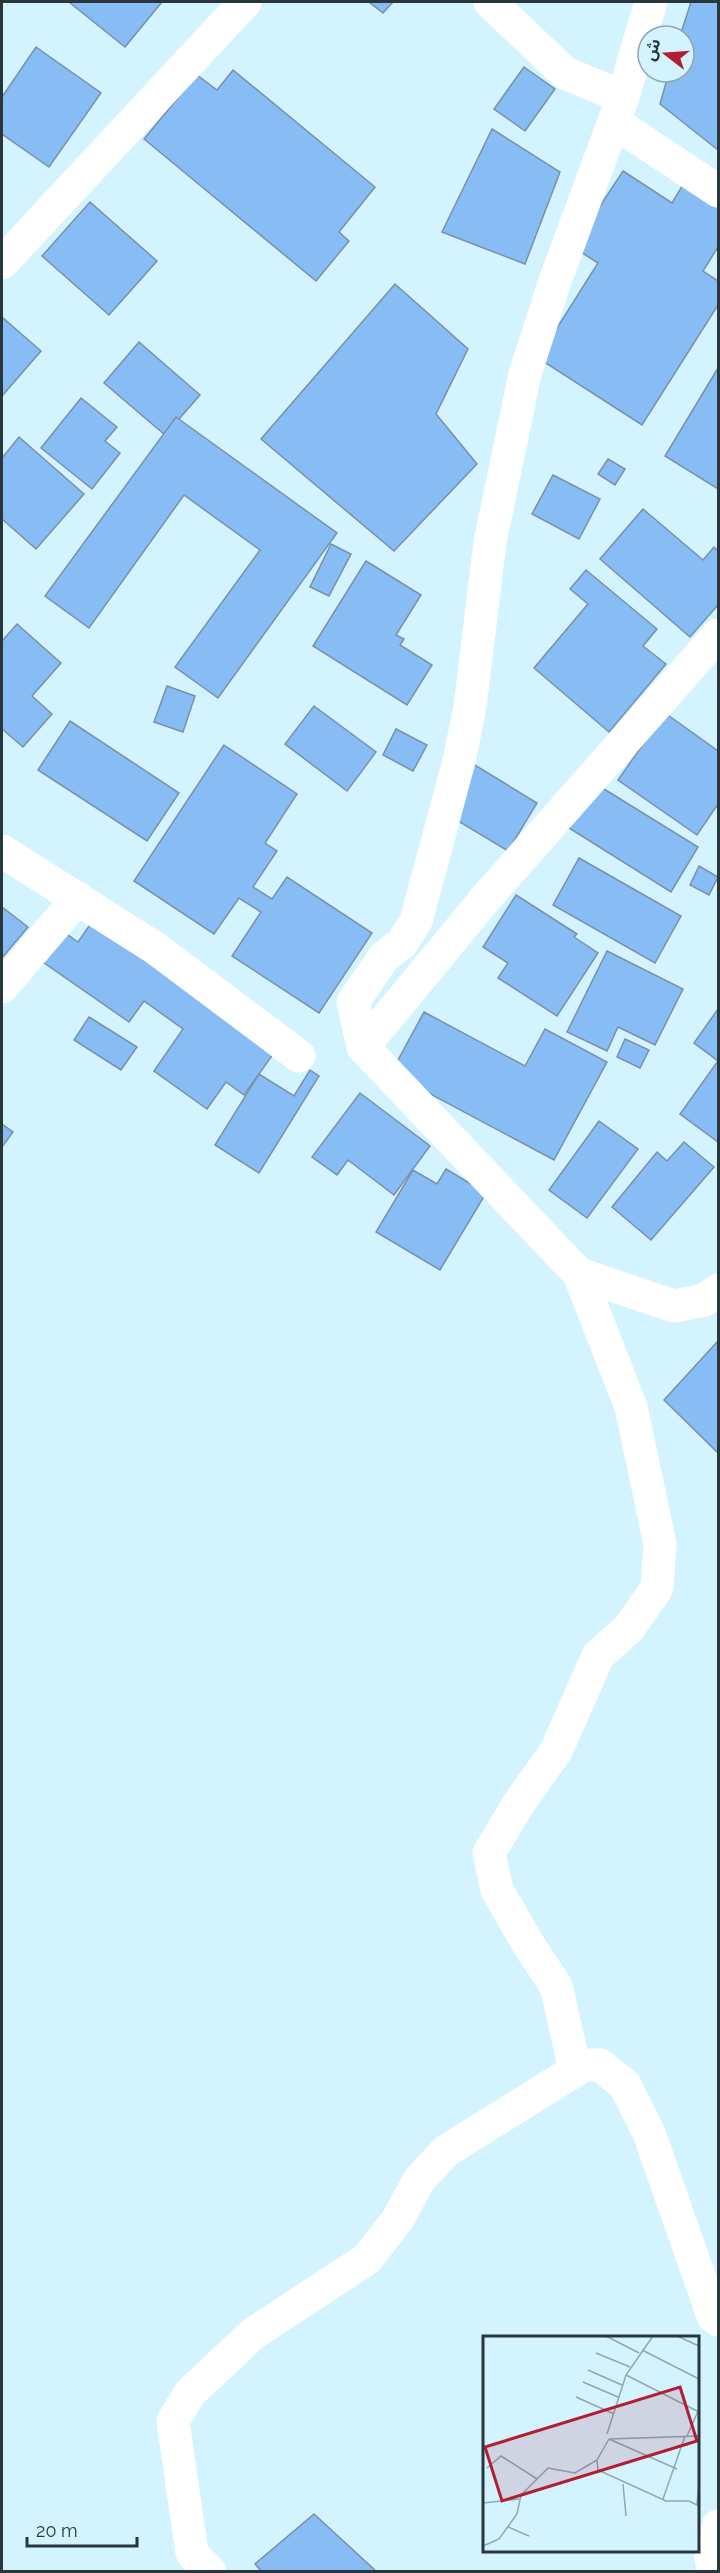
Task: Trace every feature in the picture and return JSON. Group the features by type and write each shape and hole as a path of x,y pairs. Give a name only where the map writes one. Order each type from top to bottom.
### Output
{"street":[{"path":"2,263 246,2"},
{"path":"490,2 565,73 619,109 718,191"},
{"path":"651,2 619,109 551,291 525,374 490,542 470,707 459,761 416,921 402,943 384,957 353,1002 363,1047 579,1274 631,1407 660,1544 657,1588 628,1628 598,1656 556,1751 519,1803 489,1853 497,1890 556,1986 574,2065 600,2066 625,2085 649,2133 713,2316 718,2320"},
{"path":"363,1047 486,898 718,635"},
{"path":"2,851 155,948 299,1056"},
{"path":"2,987 78,898"},
{"path":"579,1274 674,1306 705,1300 718,1290"},
{"path":"210,2571 192,2553 173,2421 190,2393 254,2332 367,2259 398,2219 418,2180 446,2151 584,2065"},
{"path":"713,2571 711,2558 718,2526"}],"building":[{"path":"69,2 162,2 125,47"},
{"path":"369,2 393,2 383,13"},
{"path":"691,2 718,2 718,150 660,104 666,84 696,84 696,24 684,24"},
{"path":"36,47 101,93 49,167 2,134 2,97"},
{"path":"524,67 555,89 525,131 494,109"},
{"path":"233,70 375,187 339,232 349,241 316,281 144,139 197,75 217,90"},
{"path":"492,129 560,172 525,264 442,232"},
{"path":"623,171 672,203 684,183 718,205 718,247 703,271 718,281 718,305 642,425 538,358 598,263 573,247"},
{"path":"90,202 157,261 109,315 42,256"},
{"path":"395,284 468,349 436,414 477,464 394,551 261,439"},
{"path":"2,317 41,351 2,396"},
{"path":"139,342 200,395 165,435 104,383"},
{"path":"718,368 718,489 665,456"},
{"path":"81,398 117,427 105,441 120,453 92,489 41,448"},
{"path":"176,417 337,533 218,698 175,667 260,550 184,495 89,628 45,596"},
{"path":"19,437 84,494 36,549 2,519 2,458"},
{"path":"608,459 625,469 615,485 598,474"},
{"path":"553,475 600,499 579,539 532,514"},
{"path":"643,509 703,560 714,547 718,551 718,605 690,637 600,559"},
{"path":"331,544 351,554 329,596 310,587"},
{"path":"366,561 421,595 396,635 404,639 400,645 432,665 407,705 313,646"},
{"path":"586,570 657,629 643,646 666,664 609,732 534,668 588,604 570,589"},
{"path":"17,624 61,663 32,696 52,714 23,747 2,729 2,641"},
{"path":"167,686 195,696 183,732 154,722"},
{"path":"314,706 376,752 347,791 285,744"},
{"path":"665,713 718,751 718,804 697,835 618,780"},
{"path":"70,721 179,793 147,841 38,770"},
{"path":"396,729 427,745 413,771 383,755"},
{"path":"224,745 297,794 265,843 277,851 253,887 272,899 287,877 372,933 319,1013 232,956 261,912 239,898 214,934 134,881"},
{"path":"465,759 537,803 508,851 453,818"},
{"path":"596,784 698,847 671,892 569,828"},
{"path":"579,858 681,916 655,963 553,905"},
{"path":"699,866 718,877 709,895 690,885"},
{"path":"516,895 577,934 574,937 598,953 557,1016 498,978 508,963 483,947"},
{"path":"2,907 28,927 2,958"},
{"path":"98,913 281,1043 244,1095 226,1082 207,1109 154,1071 183,1029 144,1001 129,1022 40,960 61,930 78,942"},
{"path":"607,951 683,989 655,1045 618,1027 607,1051 567,1032"},
{"path":"718,1009 718,1061 694,1043"},
{"path":"424,1012 525,1066 545,1029 607,1062 554,1160 391,1073"},
{"path":"89,1017 137,1047 121,1070 74,1040"},
{"path":"625,1039 649,1050 640,1068 617,1057"},
{"path":"718,1061 718,1142 680,1114"},
{"path":"310,1070 319,1076 259,1173 215,1145 259,1074 294,1096"},
{"path":"360,1093 430,1146 394,1195 348,1160 337,1175 312,1157"},
{"path":"599,1121 638,1149 587,1218 549,1190"},
{"path":"2,1124 13,1132 2,1147"},
{"path":"684,1142 714,1167 651,1240 612,1207 657,1152 667,1161"},
{"path":"446,1169 486,1193 440,1270 376,1232 413,1170 437,1184"},
{"path":"718,1341 718,1453 664,1400"},
{"path":"314,2514 377,2572 262,2572 255,2564"}]}
